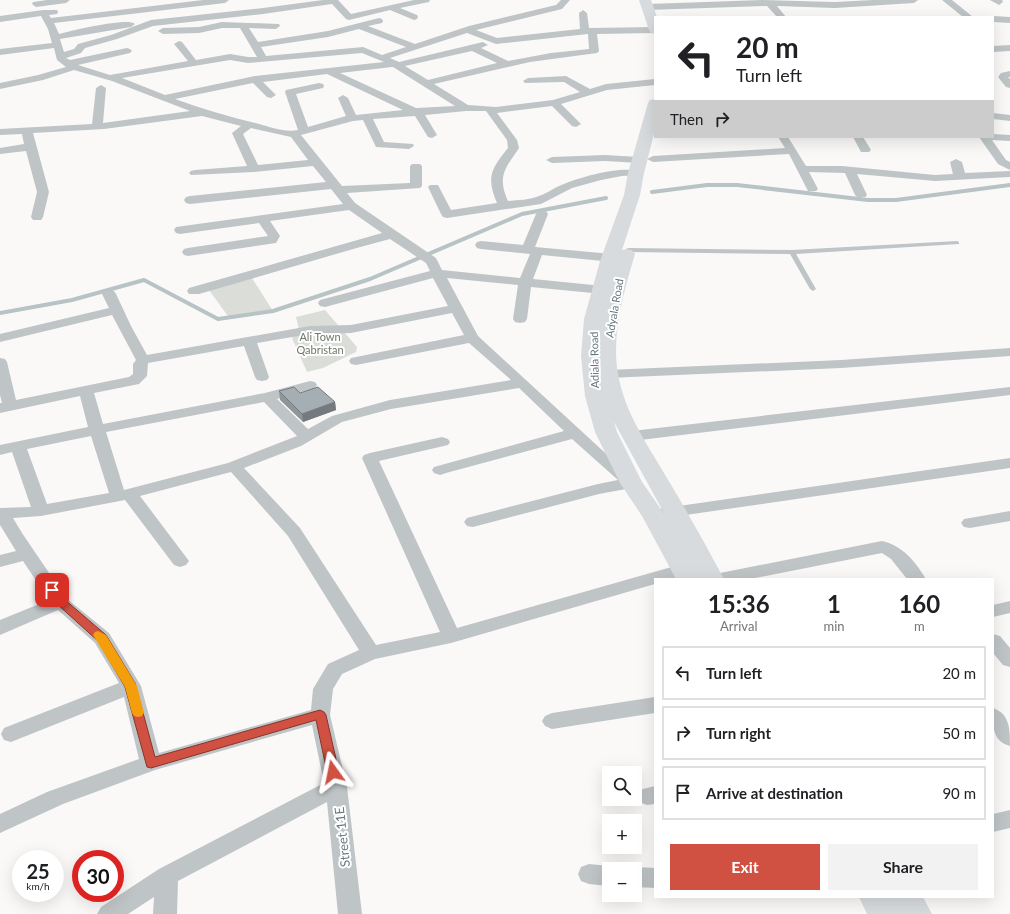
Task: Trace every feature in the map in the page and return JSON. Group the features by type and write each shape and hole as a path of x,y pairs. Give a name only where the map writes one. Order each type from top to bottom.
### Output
{"main road":[{"path":"643,164 654,108"},
{"name":"Adyala Road","path":"657,138 643,164 621,256 609,291 608,374 619,414 711,578"},
{"name":"Adiala Road","path":"609,291 593,318 592,356 595,396 606,432 631,483 653,515 685,574"},
{"path":"876,898 884,914"},
{"path":"907,898 916,914"}],"street":[{"path":"29,4 66,0"},
{"path":"0,19 46,17 225,0"},
{"path":"0,52 57,41 113,26 144,24 334,0 346,18 426,0"},
{"path":"381,58 468,30 559,7 566,0"},
{"path":"655,6 767,1 884,3 914,0"},
{"path":"946,0 968,16"},
{"path":"767,1 781,16"},
{"path":"392,8 414,17"},
{"path":"46,17 64,10"},
{"path":"426,83 506,64 578,52 594,52 583,13"},
{"path":"46,17 68,62 203,113 275,131 299,132 352,118 366,116 466,108 496,110 554,103 606,87 654,82"},
{"path":"994,19 1010,20"},
{"path":"255,45 328,34 379,21"},
{"path":"0,86 40,78 68,62 81,46 132,31 144,24"},
{"path":"132,31 199,30 222,25 276,26"},
{"path":"243,25 263,59"},
{"path":"359,26 415,47"},
{"path":"468,30 496,41"},
{"path":"164,98 255,79 395,64 473,48 496,41 588,31 654,30"},
{"path":"179,44 194,63"},
{"path":"187,54 236,47"},
{"path":"473,48 506,64"},
{"path":"994,48 1010,48"},
{"path":"111,77 230,57 248,60 363,50 395,64 466,108"},
{"path":"68,62 127,51"},
{"path":"327,71 416,111 432,135"},
{"path":"1010,74 1004,75 1003,77 1010,85"},
{"path":"206,78 214,87"},
{"path":"255,79 271,95"},
{"path":"528,81 566,79 588,92"},
{"path":"994,82 1010,85"},
{"path":"319,86 290,92 299,132 317,162 351,206 431,261 472,338 631,483"},
{"path":"97,126 101,88"},
{"path":"343,98 352,118"},
{"path":"554,103 576,124"},
{"path":"489,109 512,140 514,148 503,161 496,186 504,205"},
{"path":"0,132 97,126 203,113"},
{"path":"366,116 380,145 409,146"},
{"path":"994,116 1010,118"},
{"path":"249,125 237,133 254,169"},
{"path":"27,130 30,147 43,192 37,217"},
{"path":"994,137 1010,138"},
{"path":"784,138 812,189"},
{"path":"858,138 864,150"},
{"path":"985,138 1002,162 1010,167"},
{"path":"0,151 30,147"},
{"path":"552,160 605,158 643,164 792,151"},
{"path":"195,173 254,169 317,162"},
{"path":"956,162 960,177"},
{"path":"434,187 447,214 545,199 568,186 600,177 622,173 643,164"},
{"path":"190,200 337,187 416,186 416,166"},
{"path":"802,169 823,168 935,178 1010,174"},
{"path":"849,170 861,195"},
{"path":"180,230 351,206"},
{"path":"520,319 525,282 542,214"},
{"path":"188,252 272,240 274,236 262,218"},
{"path":"194,291 263,272 301,259 393,234"},
{"path":"481,245 621,256"},
{"path":"325,303 437,273 609,291"},
{"path":"109,294 143,360"},
{"path":"0,362 5,407 134,381 139,378 141,374 140,364 143,360 310,330 351,329 456,308"},
{"path":"0,338 117,310"},
{"path":"356,361 472,338"},
{"path":"249,340 262,377"},
{"path":"608,374 840,364 1010,352"},
{"path":"1,513 41,512 124,495 234,466 295,443 337,419 390,405 522,383"},
{"path":"0,450 267,397 310,385"},
{"path":"86,390 97,430 124,495 180,561"},
{"path":"632,436 1010,391"},
{"path":"267,397 306,436"},
{"path":"440,470 575,433"},
{"path":"442,442 370,458 451,636"},
{"path":"18,446 41,512"},
{"path":"653,515 1010,463"},
{"path":"234,466 294,532 371,653 451,636 654,582"},
{"path":"473,522 598,489 631,483"},
{"path":"1,513 60,602 102,638 131,686 151,763"},
{"path":"970,523 1010,516"},
{"path":"731,578 775,574 882,547 889,547 894,550 916,578"},
{"path":"0,561 28,554"},
{"path":"670,578 685,574"},
{"path":"0,628 60,602"},
{"path":"994,611 1010,607"},
{"path":"994,642 1010,660"},
{"name":"Street 11E","path":"350,914 336,786 320,715 323,689 335,669 371,653"},
{"path":"11,734 131,686"},
{"path":"552,721 654,705"},
{"path":"0,824 55,798 151,763 320,715"},
{"path":"109,914 167,876 336,786"},
{"path":"994,823 1010,819"},
{"path":"165,914 167,876"},
{"path":"642,877 654,878"}],"lane":[{"path":"621,256 792,252 957,243"},
{"path":"792,252 813,289"}],"green space":[{"name":"Ali Town Qabristan","path":"252,278 273,311 230,319 209,290"},
{"name":"Ali Town Qabristan","path":"325,310 357,347 356,352 323,368 307,372 292,338 299,330 296,317"}],"building":[{"path":"294,387 300,393 318,387 335,402 302,414 279,391"}],"waterway":[{"path":"652,192 707,185 737,185 868,200 896,200 1010,185"},
{"path":"0,313 72,300 144,280 218,319 273,311 370,279 522,214 606,198"}],"slow traffic":[{"path":"98,635 102,638 131,686 138,713"}],"route":[{"path":"52,590 60,602 102,638 131,686 151,763 320,715 333,772"}]}
